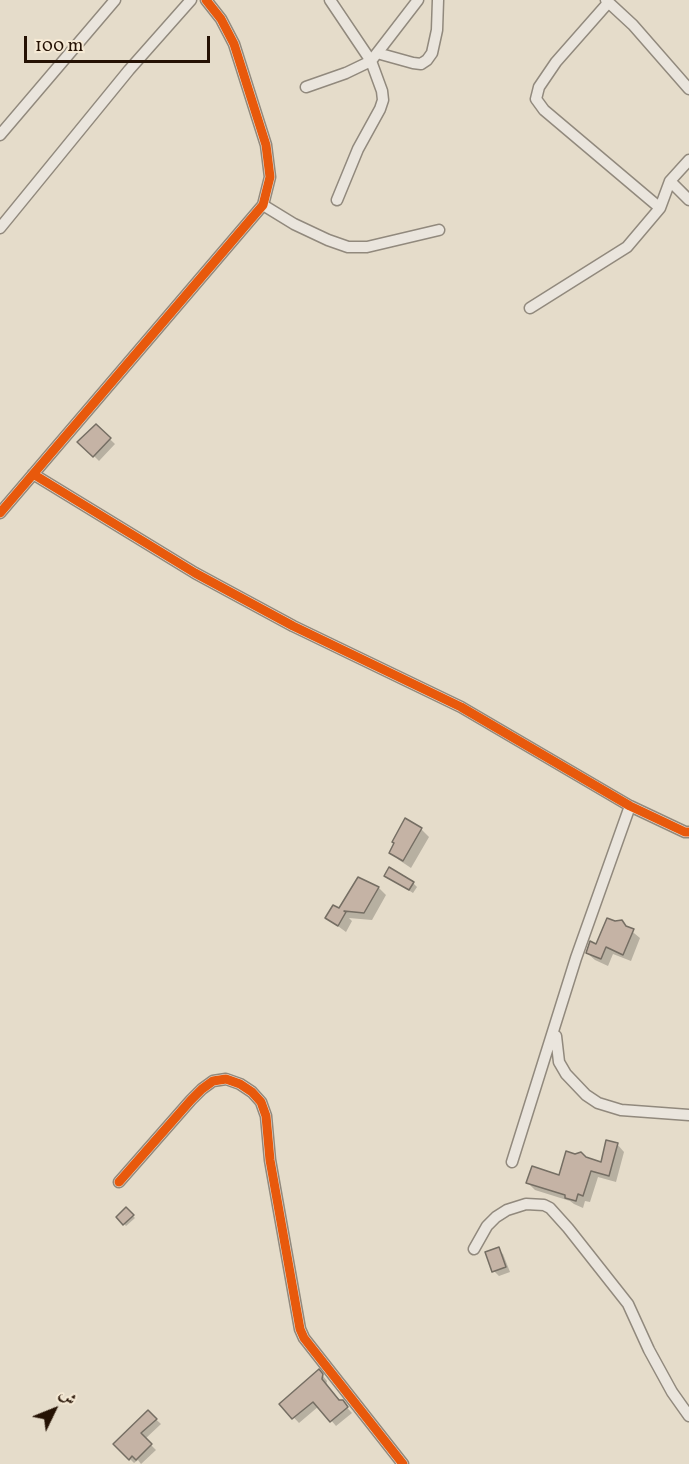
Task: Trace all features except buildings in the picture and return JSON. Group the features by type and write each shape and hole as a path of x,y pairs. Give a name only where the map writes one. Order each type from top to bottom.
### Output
{"street":[{"path":"0,135 115,0"},
{"path":"0,228 129,70 191,0"},
{"path":"0,513 263,205 270,177 266,145 234,44 221,19 206,0"},
{"path":"330,0 374,57 383,100 358,149 337,200"},
{"path":"306,87 346,73 374,57 418,0"},
{"path":"374,57 421,64 427,60 432,53 437,30 438,0"},
{"path":"660,208 544,110 536,99 539,87 556,62 607,1 633,25 689,89"},
{"path":"530,308 627,248 660,208 670,181 689,160"},
{"path":"670,181 689,200"},
{"path":"263,205 294,224 348,247 367,247 439,230"},
{"path":"33,474 195,573 293,626 461,707 630,806 689,832"},
{"path":"512,1162 576,958 630,806"},
{"path":"556,1026 559,1062 575,1086 585,1095 598,1103 621,1110 689,1115"},
{"path":"119,1182 191,1100 213,1081 226,1079 252,1092 261,1102 266,1116 270,1160 300,1329 304,1338 403,1464"},
{"path":"474,1249 487,1226 507,1210 526,1204 538,1204 550,1208 628,1304 649,1350 672,1392 689,1416"}],"cycle path":[{"path":"0,513 263,205 270,177 266,145 234,44 221,19 206,0"},
{"path":"33,474 195,573 293,626 461,707 630,806 689,832"},
{"path":"119,1182 191,1100 213,1081 226,1079 252,1092 261,1102 266,1116 270,1160 300,1329 304,1338 403,1464"}]}
